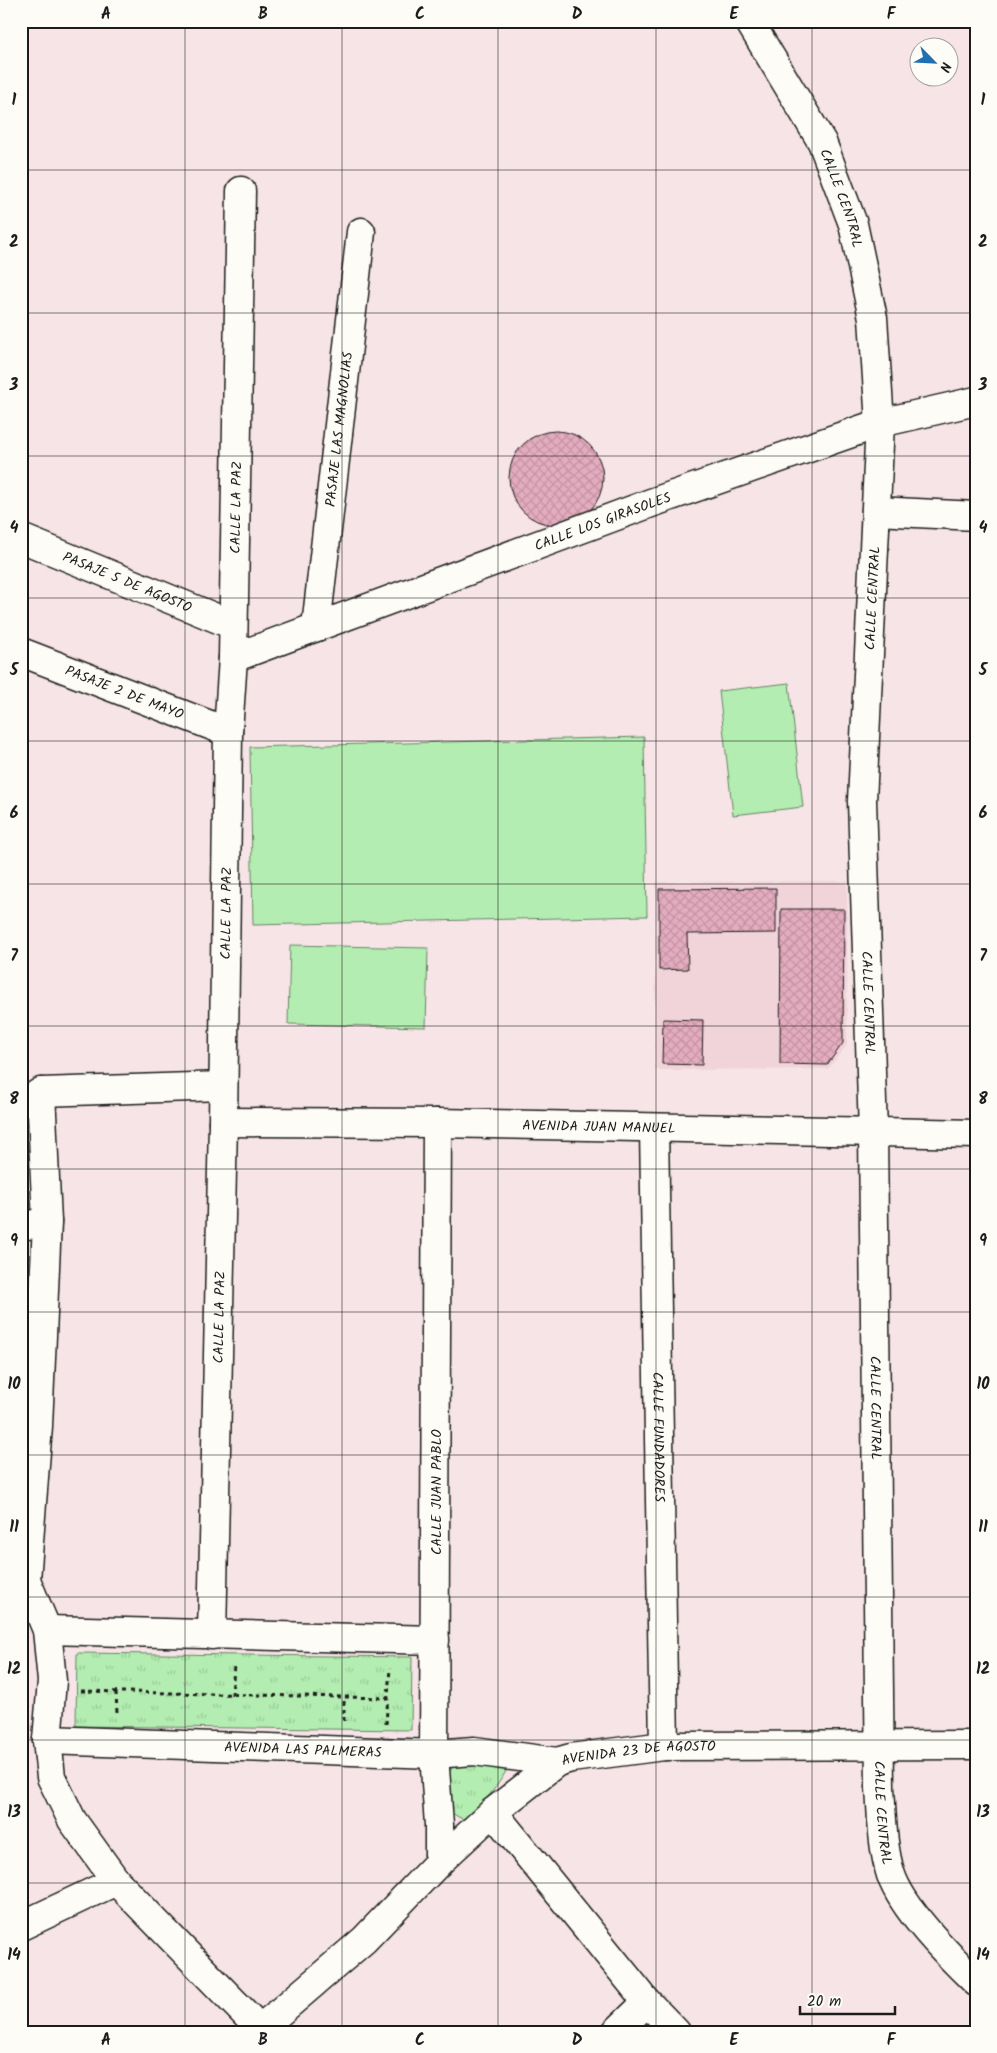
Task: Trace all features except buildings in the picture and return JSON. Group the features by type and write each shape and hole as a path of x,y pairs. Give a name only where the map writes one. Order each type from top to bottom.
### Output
{"street":[{"name":"CALLE CENTRAL","path":"749,21 822,142 853,224 873,318 880,423 862,801 873,1132 879,1745 885,1846 892,1876 907,1903 943,1949 976,1982"},
{"name":"CALLE LA PAZ","path":"212,1635 223,1122 228,732 233,658 241,190"},
{"name":"PASAJE LAS MAGNOLIAS","path":"316,627 362,232"},
{"name":"CALLE LOS GIRASOLES","path":"233,658 642,506 880,423 976,401"},
{"path":"876,511 976,516"},
{"name":"PASAJE 5 DE AGOSTO","path":"21,538 233,624"},
{"name":"PASAJE 2 DE MAYO","path":"21,652 228,732"},
{"path":"223,1086 31,1098 38,1426 24,1579 47,1630 52,1681 47,1740 51,1777 72,1820 116,1881 259,2031"},
{"name":"AVENIDA JUAN MANUEL","path":"223,1122 437,1123 976,1134"},
{"name":"CALLE JUAN PABLO","path":"437,1123 434,1754 439,1824 439,1862"},
{"name":"CALLE FUNDADORES","path":"654,1128 664,1746"},
{"path":"47,1630 435,1640"},
{"name":"AVENIDA LAS PALMERAS","path":"47,1740 434,1754 474,1751 557,1762"},
{"name":"AVENIDA 23 DE AGOSTO","path":"259,2031 364,1940 439,1862 493,1812 557,1762 571,1758 664,1746 976,1745"},
{"path":"493,1812 647,2002 676,2032"},
{"path":"21,1926 116,1881"},
{"path":"616,2032 647,2002"}],"path":[{"path":"232,1694 234,1666"},
{"path":"386,1725 390,1667"},
{"path":"78,1691 388,1698"},
{"path":"116,1692 117,1717"}],"shaded area":[{"path":"847,881 847,1045 828,1069 655,1070 656,882"}],"green space":[{"path":"789,683 803,807 733,815 719,691"},
{"path":"644,737 647,916 253,925 250,747"},
{"path":"290,945 428,948 426,1027 288,1024"},
{"path":"77,1653 412,1657 411,1730 76,1726"},
{"path":"459,1757 510,1764 490,1794 463,1819 454,1814 449,1808 445,1791 450,1773"}]}
